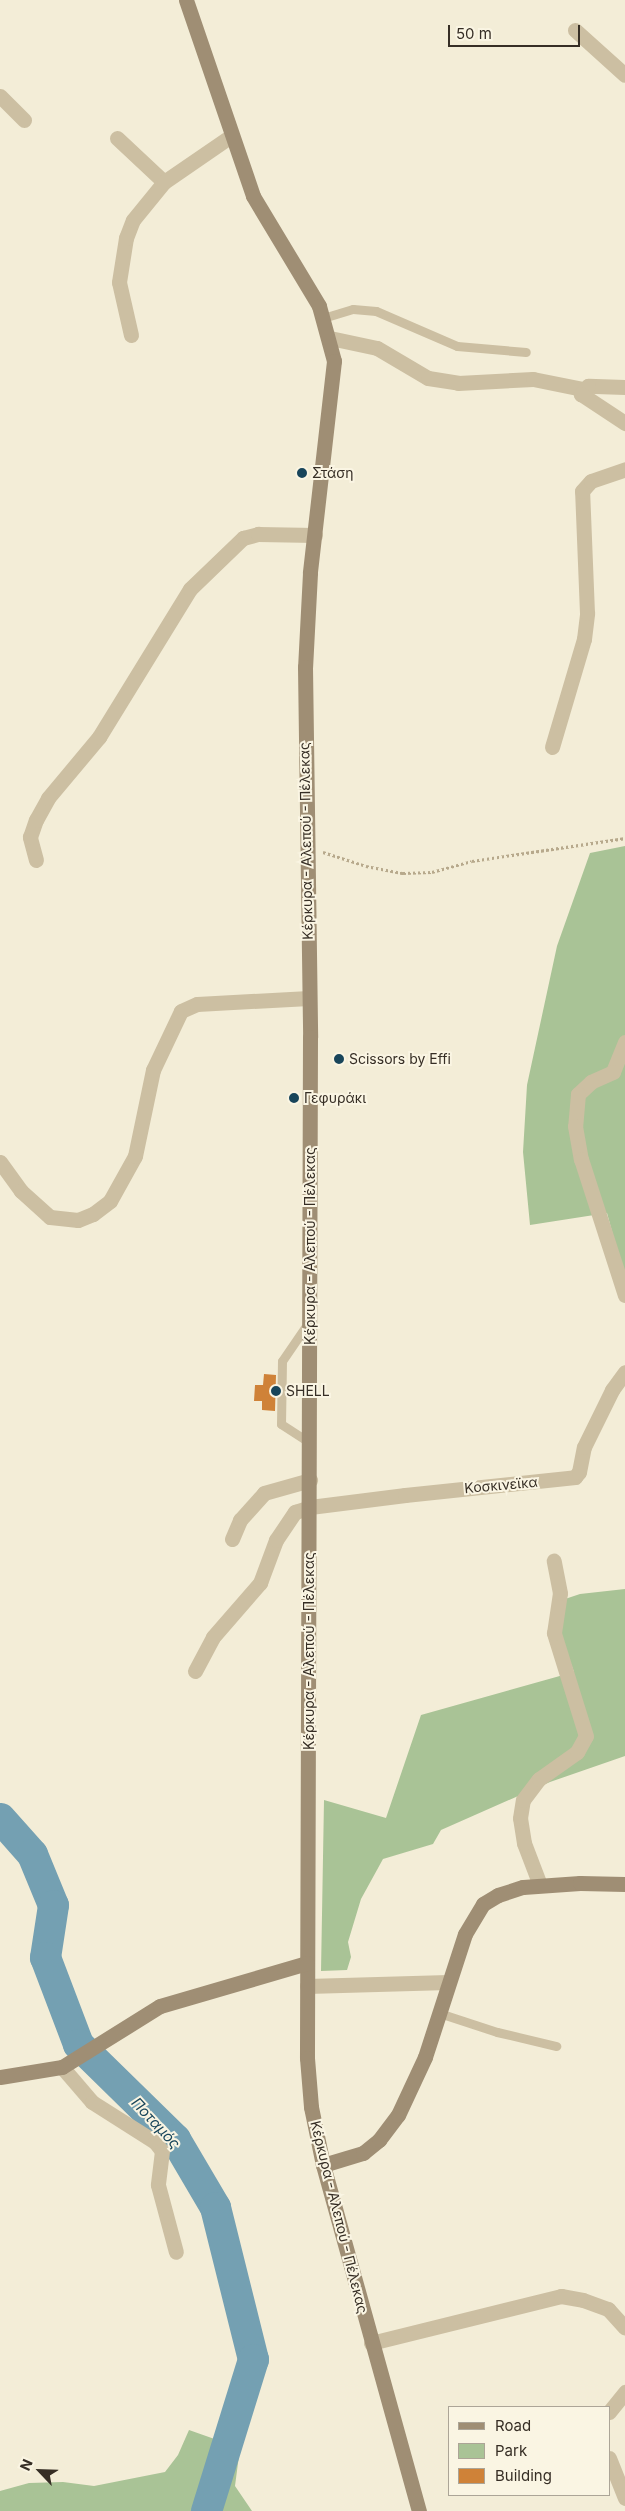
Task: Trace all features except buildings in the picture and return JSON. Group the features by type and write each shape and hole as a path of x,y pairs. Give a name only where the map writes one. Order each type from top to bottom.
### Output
{"main road":[{"name":"Κέρκυρα - Αλεπού - Πέλεκας","path":"186,0 231,136 260,211 308,288 323,318 330,338 333,375 314,535 306,622 310,1321 306,1963 308,2082 323,2165 419,2511"},
{"path":"323,2165 363,2153 390,2126 419,2071 464,1934 483,1904 510,1890 540,1885 625,1884"},
{"path":"0,2077 68,2064 104,2043 152,2010 175,2000 306,1963"}],"street":[{"path":"575,30 625,75"},
{"path":"0,96 5,113 24,120"},
{"path":"131,335 118,282 119,268 133,220 164,182 231,136"},
{"path":"117,138 164,182"},
{"path":"330,338 377,348 428,378 458,383 533,379 582,389 588,386 625,387"},
{"path":"582,389 584,398 625,423"},
{"path":"552,747 575,673 586,622 582,491 591,481 625,469"},
{"path":"36,860 30,837 36,820 48,798 99,737 190,589 243,538 258,534 314,535"},
{"path":"0,1162 22,1191 50,1217 66,1221 93,1214 114,1195 135,1156 153,1070 181,1011 197,1004 309,998"},
{"path":"625,1042 613,1072 591,1082 578,1094 576,1126 581,1159 625,1295"},
{"name":"Κοσκινεϊκα","path":"310,1507 575,1477 591,1431 612,1390 625,1372"},
{"path":"232,1539 240,1520 264,1493 310,1480"},
{"path":"195,1671 213,1637 260,1583 283,1526 295,1512 310,1507"},
{"path":"540,1885 524,1843 520,1818 523,1800 539,1779 577,1752 586,1736 554,1633 560,1593 554,1561"},
{"path":"307,1986 448,1982"},
{"path":"68,2064 92,2102 156,2142 162,2151 158,2185 176,2252"},
{"path":"371,2343 561,2296 583,2300 608,2309 625,2328"},
{"path":"610,2411 625,2392"},
{"path":"610,2460 625,2498"}],"lane":[{"path":"323,318 353,309 376,311 457,346 526,352"},
{"path":"310,1321 282,1361 281,1424 310,1443"},
{"path":"439,2013 497,2032 556,2046"}],"path":[{"path":"306,846 366,866 403,873 432,872 472,861 625,838"}],"green space":[{"path":"625,846 625,1279 607,1213 530,1225 523,1152 527,1085 557,946 590,853"},
{"path":"625,1589 625,1756 550,1782 441,1830 433,1844 383,1859 361,1899 348,1942 351,1957 347,1970 321,1971 324,1800 386,1818 421,1715 574,1672 559,1631 565,1599 580,1594"},
{"path":"189,2430 240,2448 235,2486 252,2511 0,2511 0,2491 29,2483 63,2482 94,2486 165,2472 178,2455"}],"waterway":[{"name":"Ποταμός","path":"0,1818 32,1854 53,1905 45,1957 78,2044 175,2139 215,2207 253,2359 206,2511"}],"place":[{"name":"Στάση","path":"302,473"},
{"name":"Scissors by Effi","path":"339,1059"},
{"name":"Γεφυράκι","path":"294,1098"},
{"name":"SHELL","path":"276,1391"}]}
